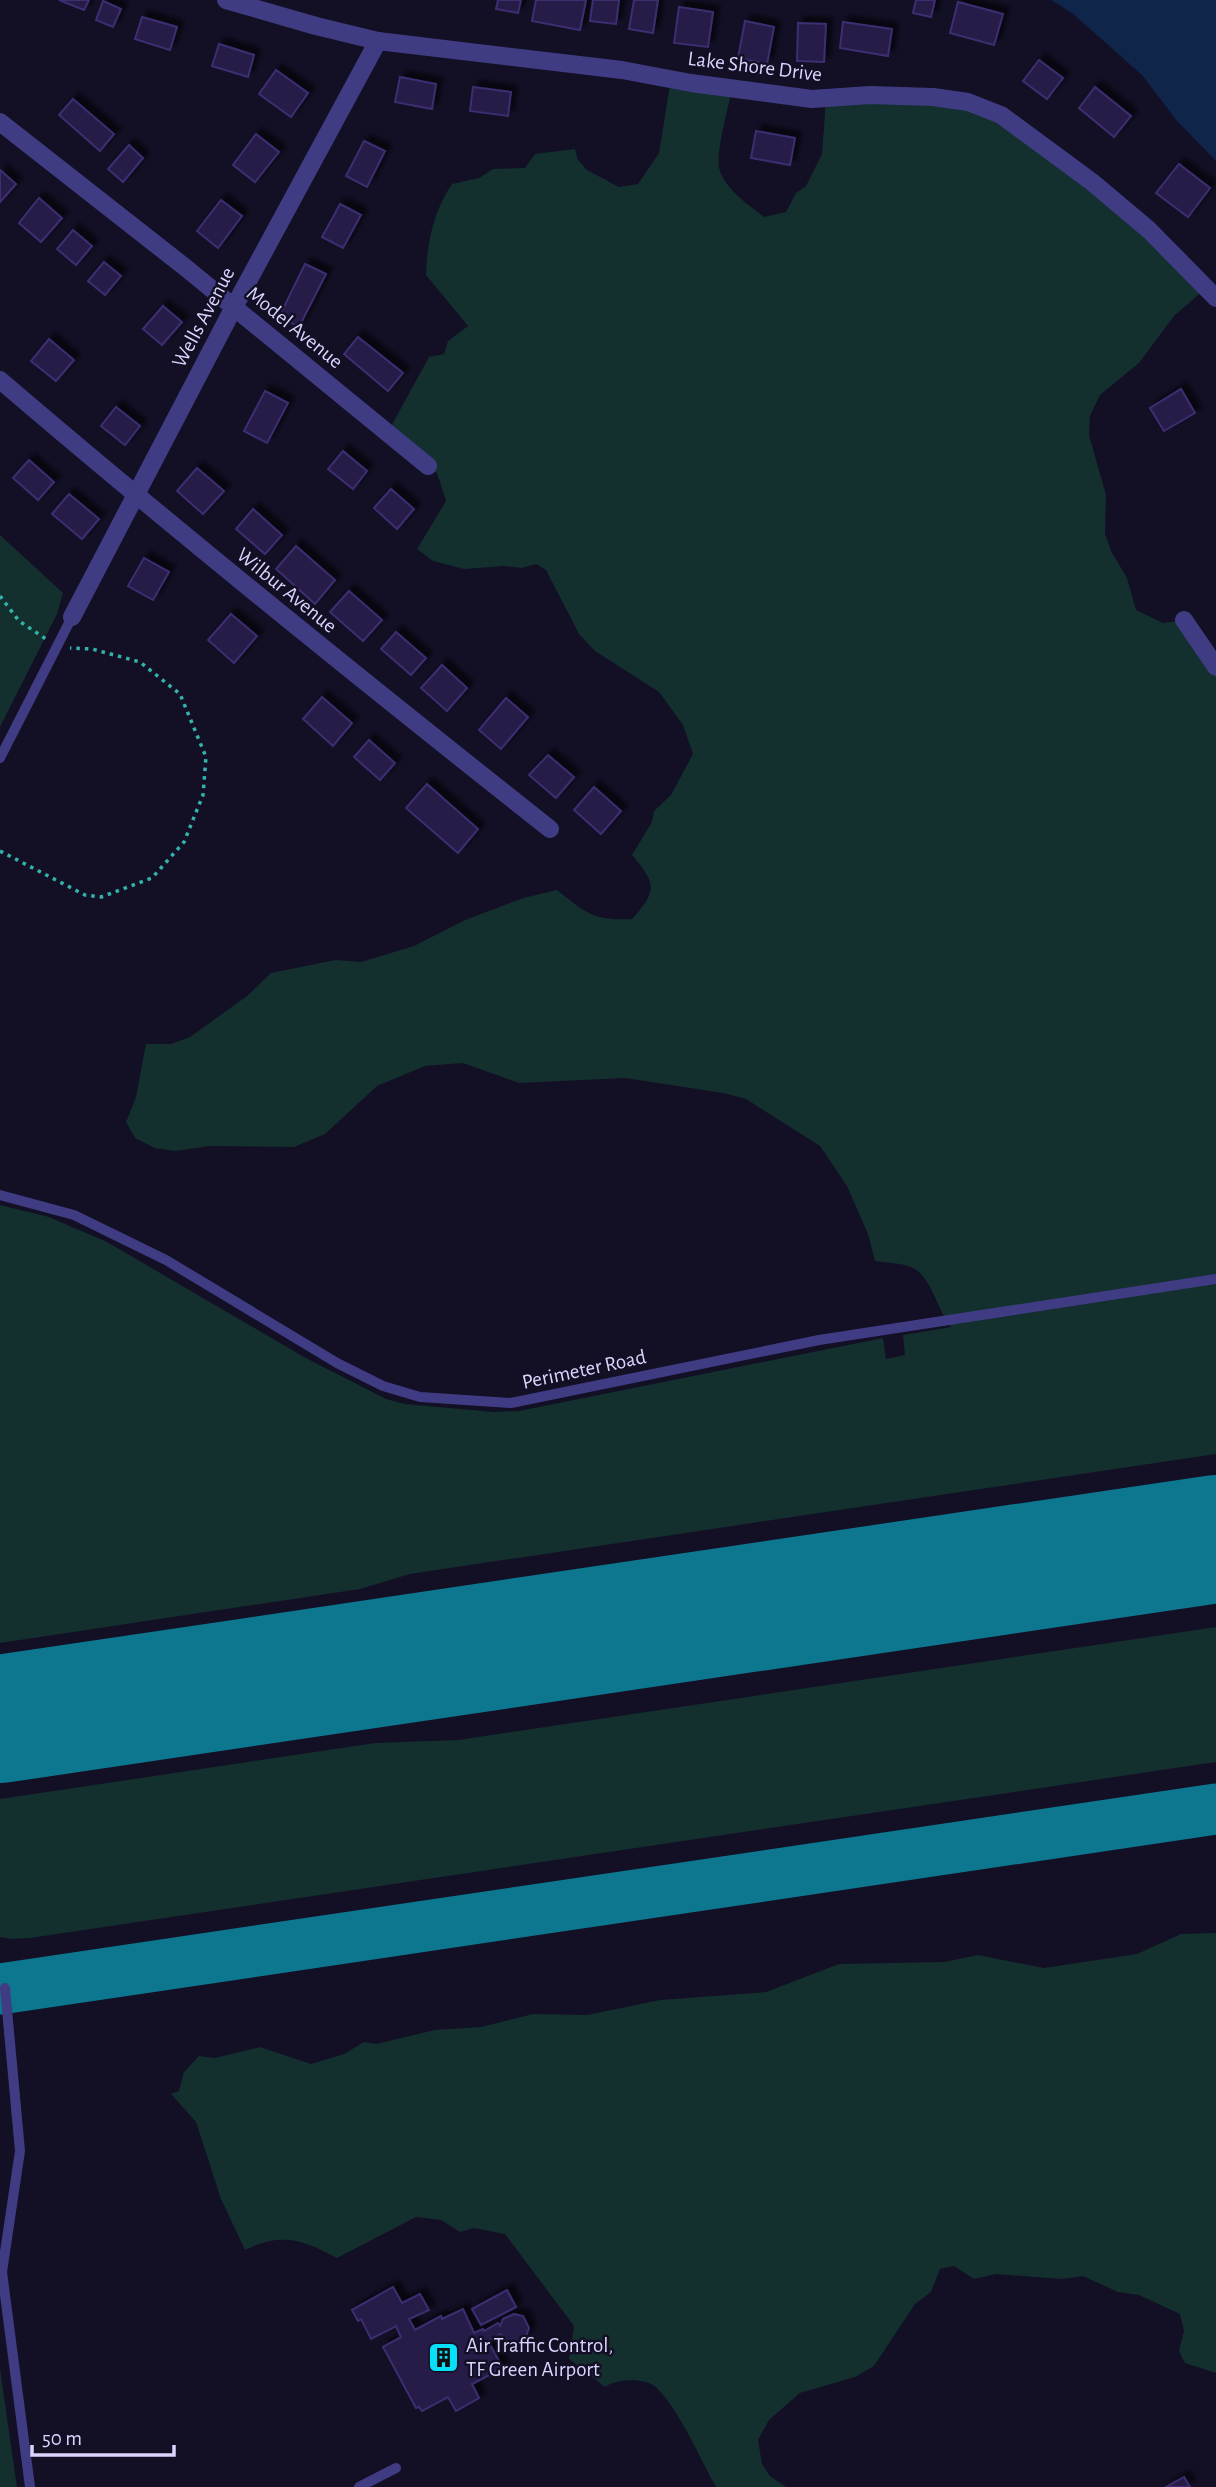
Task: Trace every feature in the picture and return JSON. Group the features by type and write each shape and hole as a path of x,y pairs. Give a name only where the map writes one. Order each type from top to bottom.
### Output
{"street":[{"name":"Lake Shore Drive","path":"226,0 378,41 553,64 622,70 691,83 812,99 883,96 933,97 968,102 1001,115 1091,182 1149,230 1216,298"},
{"name":"Wells Avenue","path":"72,617 234,307 378,41"},
{"name":"Model Avenue","path":"0,122 234,307 428,466"},
{"name":"Wilbur Avenue","path":"0,380 135,496 550,829"},
{"path":"1184,620 1216,667"}],"lane":[{"path":"0,758 72,617"},
{"name":"Perimeter Road","path":"0,1195 74,1215 166,1261 337,1363 383,1386 420,1396 469,1402 511,1403 819,1340 1216,1279"},
{"path":"5,1988 20,2151 2,2272 30,2487"},
{"path":"359,2487 396,2468"}],"path":[{"path":"0,596 19,621 57,645 92,649 140,662 180,694 206,757 203,795 184,842 152,878 101,897 85,895 0,851"}],"green space":[{"path":"671,78 731,93 720,147 719,167 729,187 764,217 786,212 796,193 806,186 822,154 826,99 915,95 1015,123 1205,289 1174,316 1139,363 1100,395 1090,416 1089,435 1106,495 1105,534 1111,551 1127,578 1136,610 1163,623 1184,620 1216,667 1216,1454 410,1574 360,1589 0,1643 0,1205 49,1217 107,1242 304,1357 386,1399 405,1404 494,1412 519,1411 883,1338 886,1359 905,1355 903,1335 951,1327 921,1274 906,1266 875,1261 868,1234 847,1186 820,1146 746,1099 723,1093 625,1078 519,1083 463,1063 425,1066 377,1086 325,1134 294,1147 210,1146 175,1151 155,1148 135,1138 126,1122 136,1097 146,1044 171,1044 190,1037 247,996 271,973 335,960 361,962 414,946 465,920 523,898 557,890 583,910 608,919 632,919 650,894 651,887 646,873 632,855 652,822 654,811 671,795 693,754 683,725 659,692 595,651 579,634 546,570 536,564 522,568 504,566 464,569 433,561 417,549 446,501 437,473 390,434 389,430 429,357 444,354 448,341 468,326 426,275 432,228 452,184 479,178 493,169 525,168 535,154 575,149 578,160 587,170 619,187 638,184 659,153"},
{"path":"0,535 63,593 57,614 0,727"},
{"path":"1216,1627 1216,1762 30,1938 0,1937 0,1799 375,1743 458,1740"},
{"path":"1216,1933 1216,2373 1185,2363 1179,2351 1184,2331 1180,2314 1139,2295 1118,2292 1083,2276 1062,2279 996,2274 974,2279 954,2266 940,2269 931,2292 915,2304 874,2366 855,2377 800,2393 769,2420 758,2440 762,2464 770,2476 786,2487 716,2487 682,2422 657,2388 646,2382 631,2380 605,2387 569,2359 574,2326 505,2234 474,2228 460,2232 441,2220 416,2217 337,2258 292,2240 270,2241 245,2250 221,2199 196,2122 171,2094 179,2091 184,2072 199,2056 215,2058 260,2047 311,2064 344,2054 364,2042 376,2044 435,2030 481,2027 533,2014 587,2015 660,2000 766,1992 839,1964 944,1962 978,1955 1044,1968 1137,1954 1181,1934"},
{"path":"0,2369 17,2487 0,2487"}],"water":[{"path":"1051,0 1216,0 1216,161 1177,121 1142,75 1072,13"}],"building":[{"path":"59,0 89,0 84,10"},
{"path":"498,0 521,0 518,13 496,9"},
{"path":"536,0 586,0 580,30 532,21"},
{"path":"593,0 619,0 616,24 590,21"},
{"path":"634,0 658,0 653,33 629,29"},
{"path":"916,0 935,0 931,17 913,13"},
{"path":"103,1 121,9 113,27 96,20"},
{"path":"958,2 1003,14 994,45 950,33"},
{"path":"679,7 713,12 708,47 674,43"},
{"path":"142,17 177,27 170,50 135,39"},
{"path":"745,21 774,27 767,64 738,58"},
{"path":"843,22 892,29 888,56 840,48"},
{"path":"798,23 826,24 824,62 797,61"},
{"path":"219,44 254,55 248,77 212,66"},
{"path":"1039,60 1063,78 1047,99 1023,81"},
{"path":"276,70 308,93 291,117 259,94"},
{"path":"400,77 436,84 432,109 395,102"},
{"path":"473,87 511,92 508,116 470,111"},
{"path":"1095,87 1131,116 1114,137 1079,108"},
{"path":"73,99 114,134 100,151 59,115"},
{"path":"756,131 795,138 790,165 751,158"},
{"path":"256,134 279,152 255,182 233,165"},
{"path":"364,141 385,151 367,187 346,176"},
{"path":"129,145 143,158 123,182 108,169"},
{"path":"1179,164 1210,188 1188,217 1156,193"},
{"path":"0,170 16,184 0,202"},
{"path":"39,198 62,218 41,242 19,223"},
{"path":"221,200 242,216 218,248 197,231"},
{"path":"340,204 361,215 343,248 322,237"},
{"path":"73,230 92,246 76,265 57,249"},
{"path":"104,262 121,276 105,295 88,281"},
{"path":"305,264 326,274 299,327 279,317"},
{"path":"163,306 182,322 162,345 143,329"},
{"path":"358,337 403,373 388,391 344,354"},
{"path":"49,339 74,360 56,381 31,361"},
{"path":"1181,389 1195,413 1164,431 1150,408"},
{"path":"265,391 288,403 267,443 244,431"},
{"path":"116,407 140,426 125,445 101,426"},
{"path":"343,451 367,471 353,489 328,469"},
{"path":"29,460 54,482 38,500 13,478"},
{"path":"197,468 224,491 203,514 177,491"},
{"path":"391,489 414,509 397,529 374,508"},
{"path":"69,494 99,519 82,539 52,514"},
{"path":"253,509 282,535 265,554 236,529"},
{"path":"296,546 335,580 315,604 276,569"},
{"path":"144,558 169,572 153,600 128,586"},
{"path":"349,591 382,620 363,641 330,612"},
{"path":"231,614 257,636 234,663 208,640"},
{"path":"396,632 426,658 411,675 381,649"},
{"path":"442,665 467,688 447,711 421,688"},
{"path":"322,697 352,723 333,746 303,719"},
{"path":"506,698 528,717 501,749 479,730"},
{"path":"369,740 395,763 380,780 354,757"},
{"path":"548,755 574,777 556,798 529,775"},
{"path":"427,784 478,829 458,853 406,808"},
{"path":"594,787 621,811 601,834 574,810"},
{"name":"Air Traffic Control, TF Green Airport","path":"393,2287 402,2303 420,2294 429,2310 409,2319 415,2330 441,2316 442,2319 463,2309 474,2333 498,2323 500,2326 503,2319 514,2314 523,2316 529,2328 526,2336 514,2343 501,2334 488,2341 503,2368 472,2384 479,2398 456,2411 448,2397 422,2411 419,2407 416,2408 383,2347 401,2337 396,2326 371,2339 361,2319 358,2321 352,2310"},
{"path":"507,2290 516,2307 481,2325 472,2309"},
{"path":"1184,2477 1190,2487 1166,2487"}],"taxiway":[{"path":"0,1721 3,1718"},
{"path":"0,1989 1216,1809"}],"runway":[{"path":"0,1719 1216,1539"}],"place":[{"name":"Air Traffic Control, TF Green Airport","path":"443,2357"}]}
